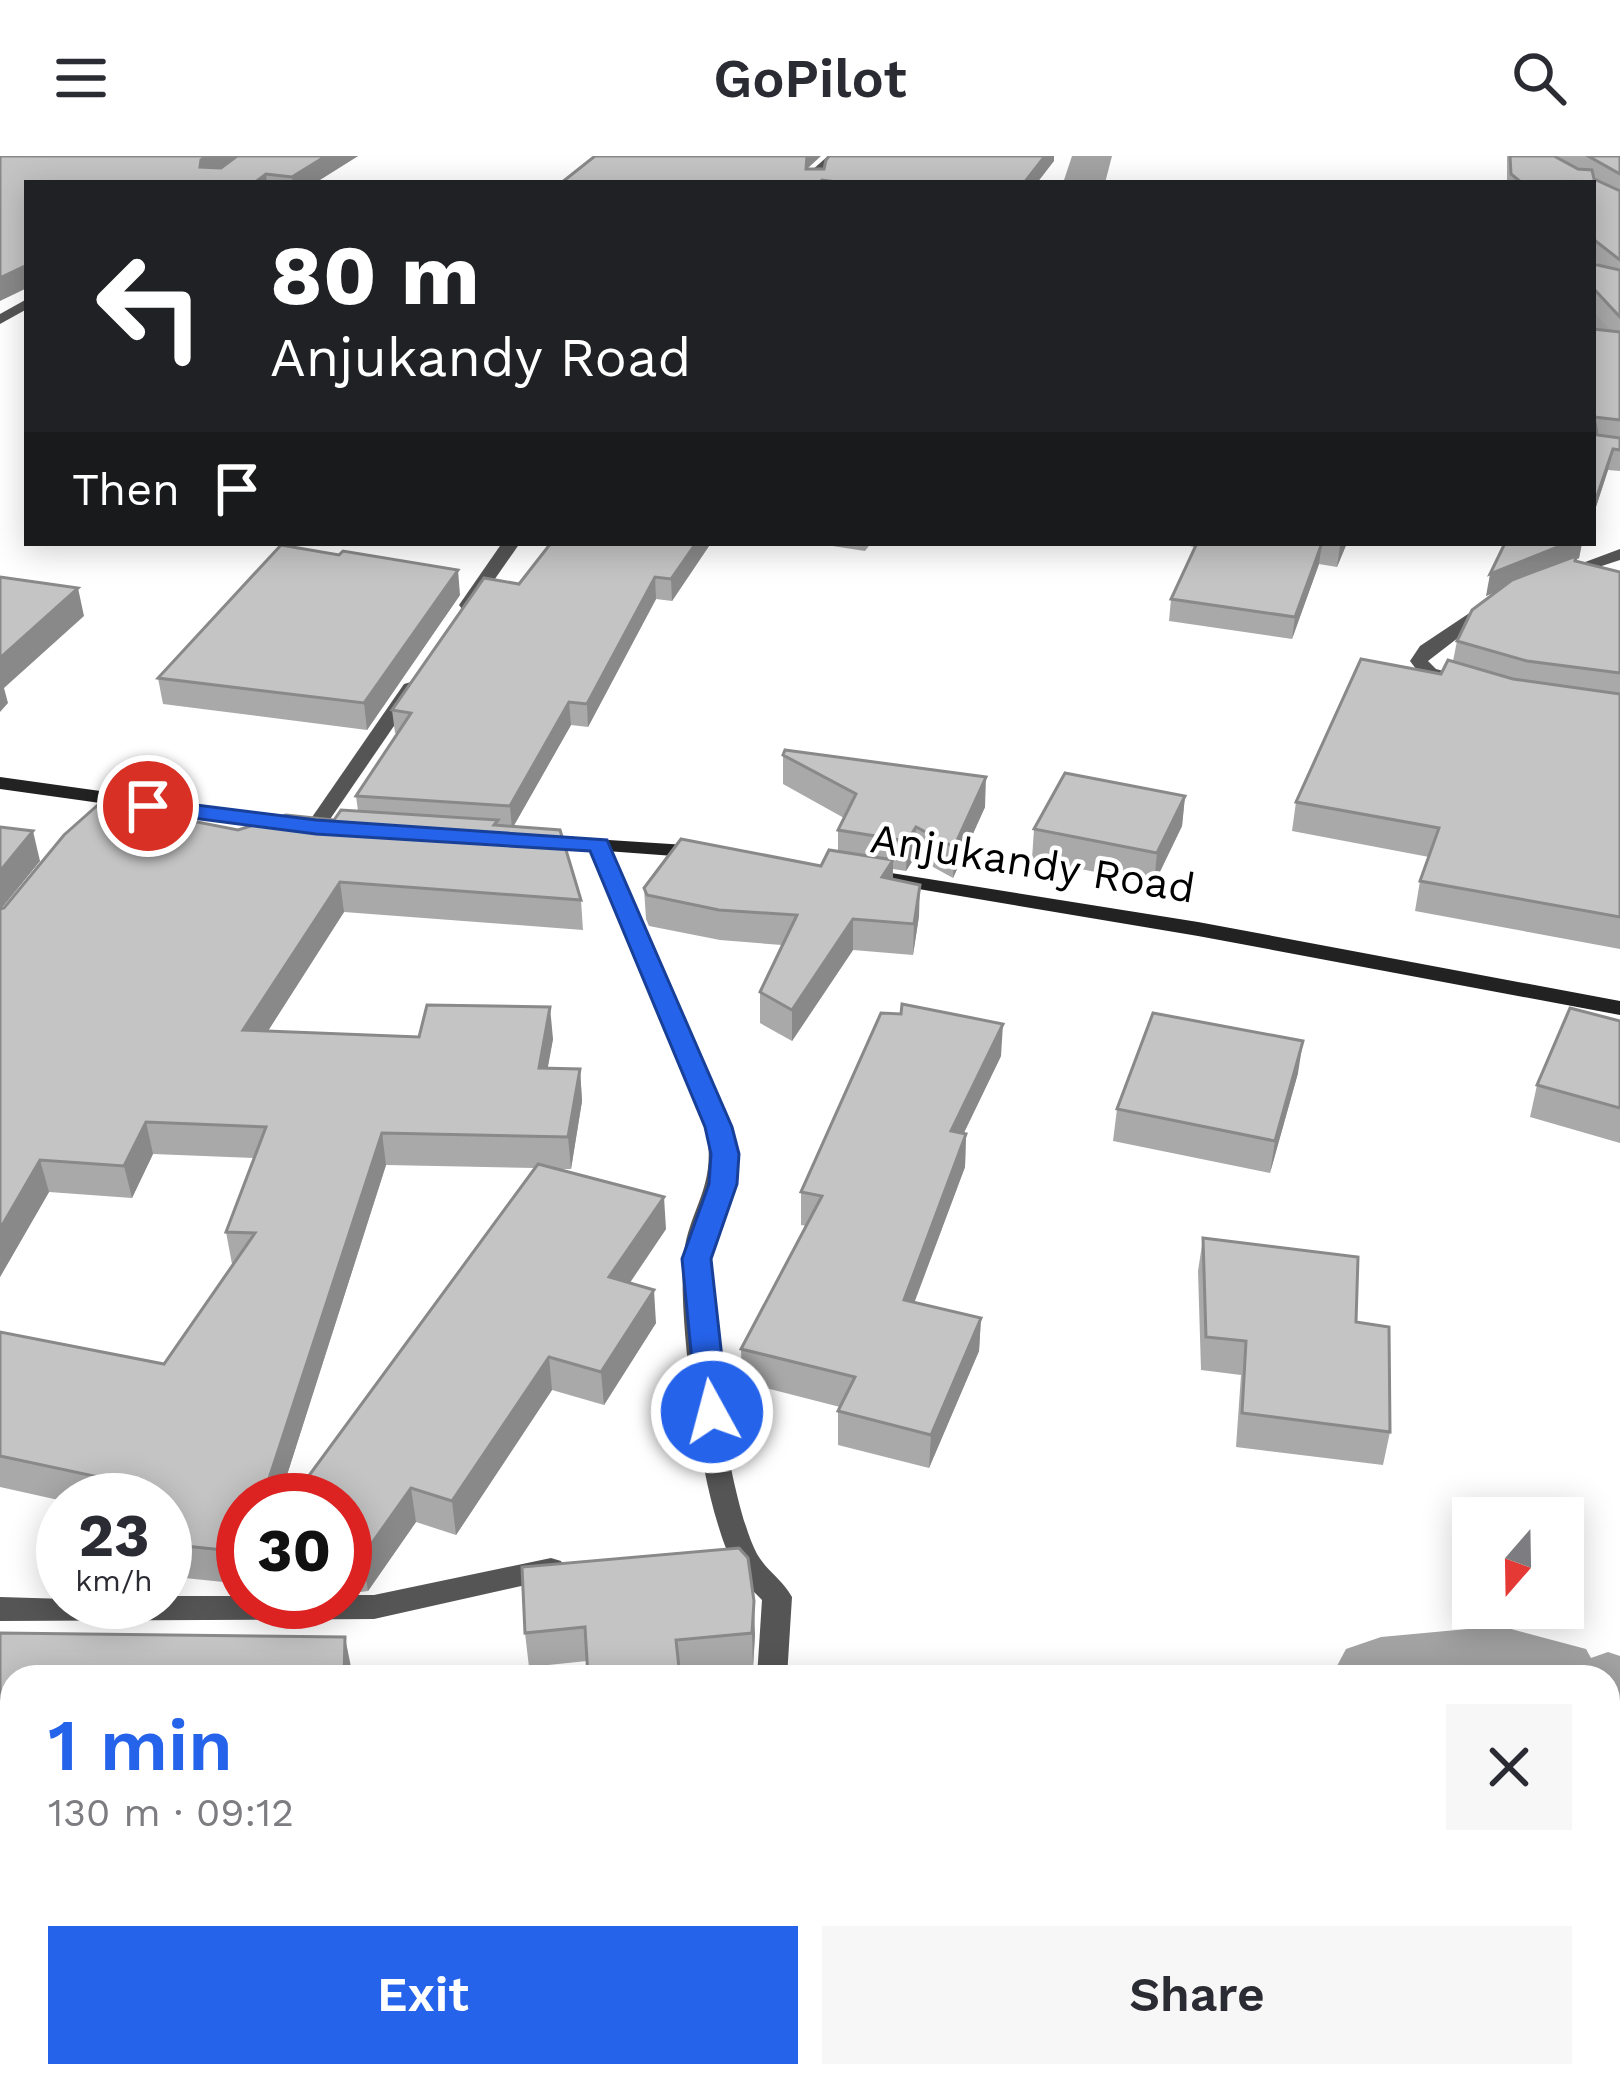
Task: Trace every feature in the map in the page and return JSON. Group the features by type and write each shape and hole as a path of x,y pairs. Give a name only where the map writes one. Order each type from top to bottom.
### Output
{"street":[{"path":"815,180 815,174 836,156"},
{"path":"459,619 509,546"},
{"path":"1574,546 1620,554"},
{"path":"1541,582 1620,554"},
{"path":"1486,687 1430,673 1419,661 1426,650 1498,599 1519,590"},
{"path":"0,783 100,809 326,828 420,675"},
{"path":"510,840 716,853"},
{"path":"599,844 718,1127 725,1154 723,1184 696,1259 733,1560 777,1597 773,1665"},
{"name":"Anjukandy Road","path":"831,870 1198,929 1620,1008"},
{"path":"0,1609 374,1606 529,1570 577,1568"}],"building":[{"path":"0,156 207,156 200,167 221,168 237,156 326,156 292,177 266,174 258,180 24,180 24,266 0,278"},
{"path":"595,156 807,156 806,169 824,169 829,156 1045,156 1026,180 565,180"},
{"path":"1510,156 1554,156 1578,169 1592,170 1594,179 1620,191 1620,260 1596,241 1596,180 1518,180 1511,174"},
{"path":"1588,156 1620,156 1620,174"},
{"path":"1596,265 1620,270 1620,317 1596,291"},
{"path":"1596,329 1620,332 1620,420 1596,417"},
{"path":"1596,429 1597,435 1620,438 1620,450 1613,449 1596,499"},
{"path":"280,546 458,570 364,703 158,678"},
{"path":"549,546 694,546 671,579 655,577 587,704 569,702 510,806 356,796 411,713 392,710 484,578 519,584"},
{"path":"1196,546 1321,546 1295,617 1171,599"},
{"path":"1504,546 1560,546 1490,574"},
{"path":"1576,556 1575,561 1620,572 1620,673 1527,661 1457,641 1472,610 1512,580"},
{"path":"0,577 78,588 0,658"},
{"path":"1361,659 1441,674 1448,660 1513,679 1620,694 1620,917 1420,881 1439,828 1296,802"},
{"path":"785,750 986,777 954,847 916,827 907,841 838,830 856,794 783,755"},
{"path":"1065,773 1185,796 1157,853 1034,829"},
{"path":"100,803 238,830 286,815 334,820 341,810 498,820 494,825 560,830 581,900 340,882 243,1030 419,1037 427,1005 550,1007 539,1068 580,1069 568,1137 382,1133 271,1473 216,1473 216,1549 192,1547 192,1473 80,1473 0,1456 0,1332 164,1364 255,1233 226,1232 266,1127 146,1122 124,1166 40,1160 0,1229 0,909 64,835"},
{"path":"0,827 33,831 0,871"},
{"path":"681,839 821,866 829,850 893,860 882,877 920,885 914,924 853,919 792,1010 760,992 797,915 719,910 647,895 644,888"},
{"path":"902,1004 1003,1024 951,1131 966,1134 904,1300 981,1318 931,1435 838,1411 855,1377 741,1349 822,1196 801,1192 881,1013 901,1014"},
{"path":"1570,1008 1620,1021 1620,1108 1537,1085"},
{"path":"1153,1013 1303,1041 1275,1141 1117,1109"},
{"path":"538,1164 664,1197 609,1277 654,1290 601,1372 549,1357 452,1501 411,1488 372,1543 372,1473 311,1473"},
{"path":"1203,1238 1358,1257 1356,1322 1389,1327 1390,1432 1242,1413 1246,1341 1206,1337"},
{"path":"739,1548 748,1558 754,1601 752,1633 676,1640 679,1665 587,1665 585,1627 525,1633 522,1567"},
{"path":"0,1633 345,1637 344,1665 0,1665"}],"waterway":[{"path":"1085,180 1092,156"},
{"path":"1596,323 1620,328"}],"route":[{"path":"148,806 316,827 599,844 718,1127 725,1154 723,1184 696,1259 712,1412"}]}
